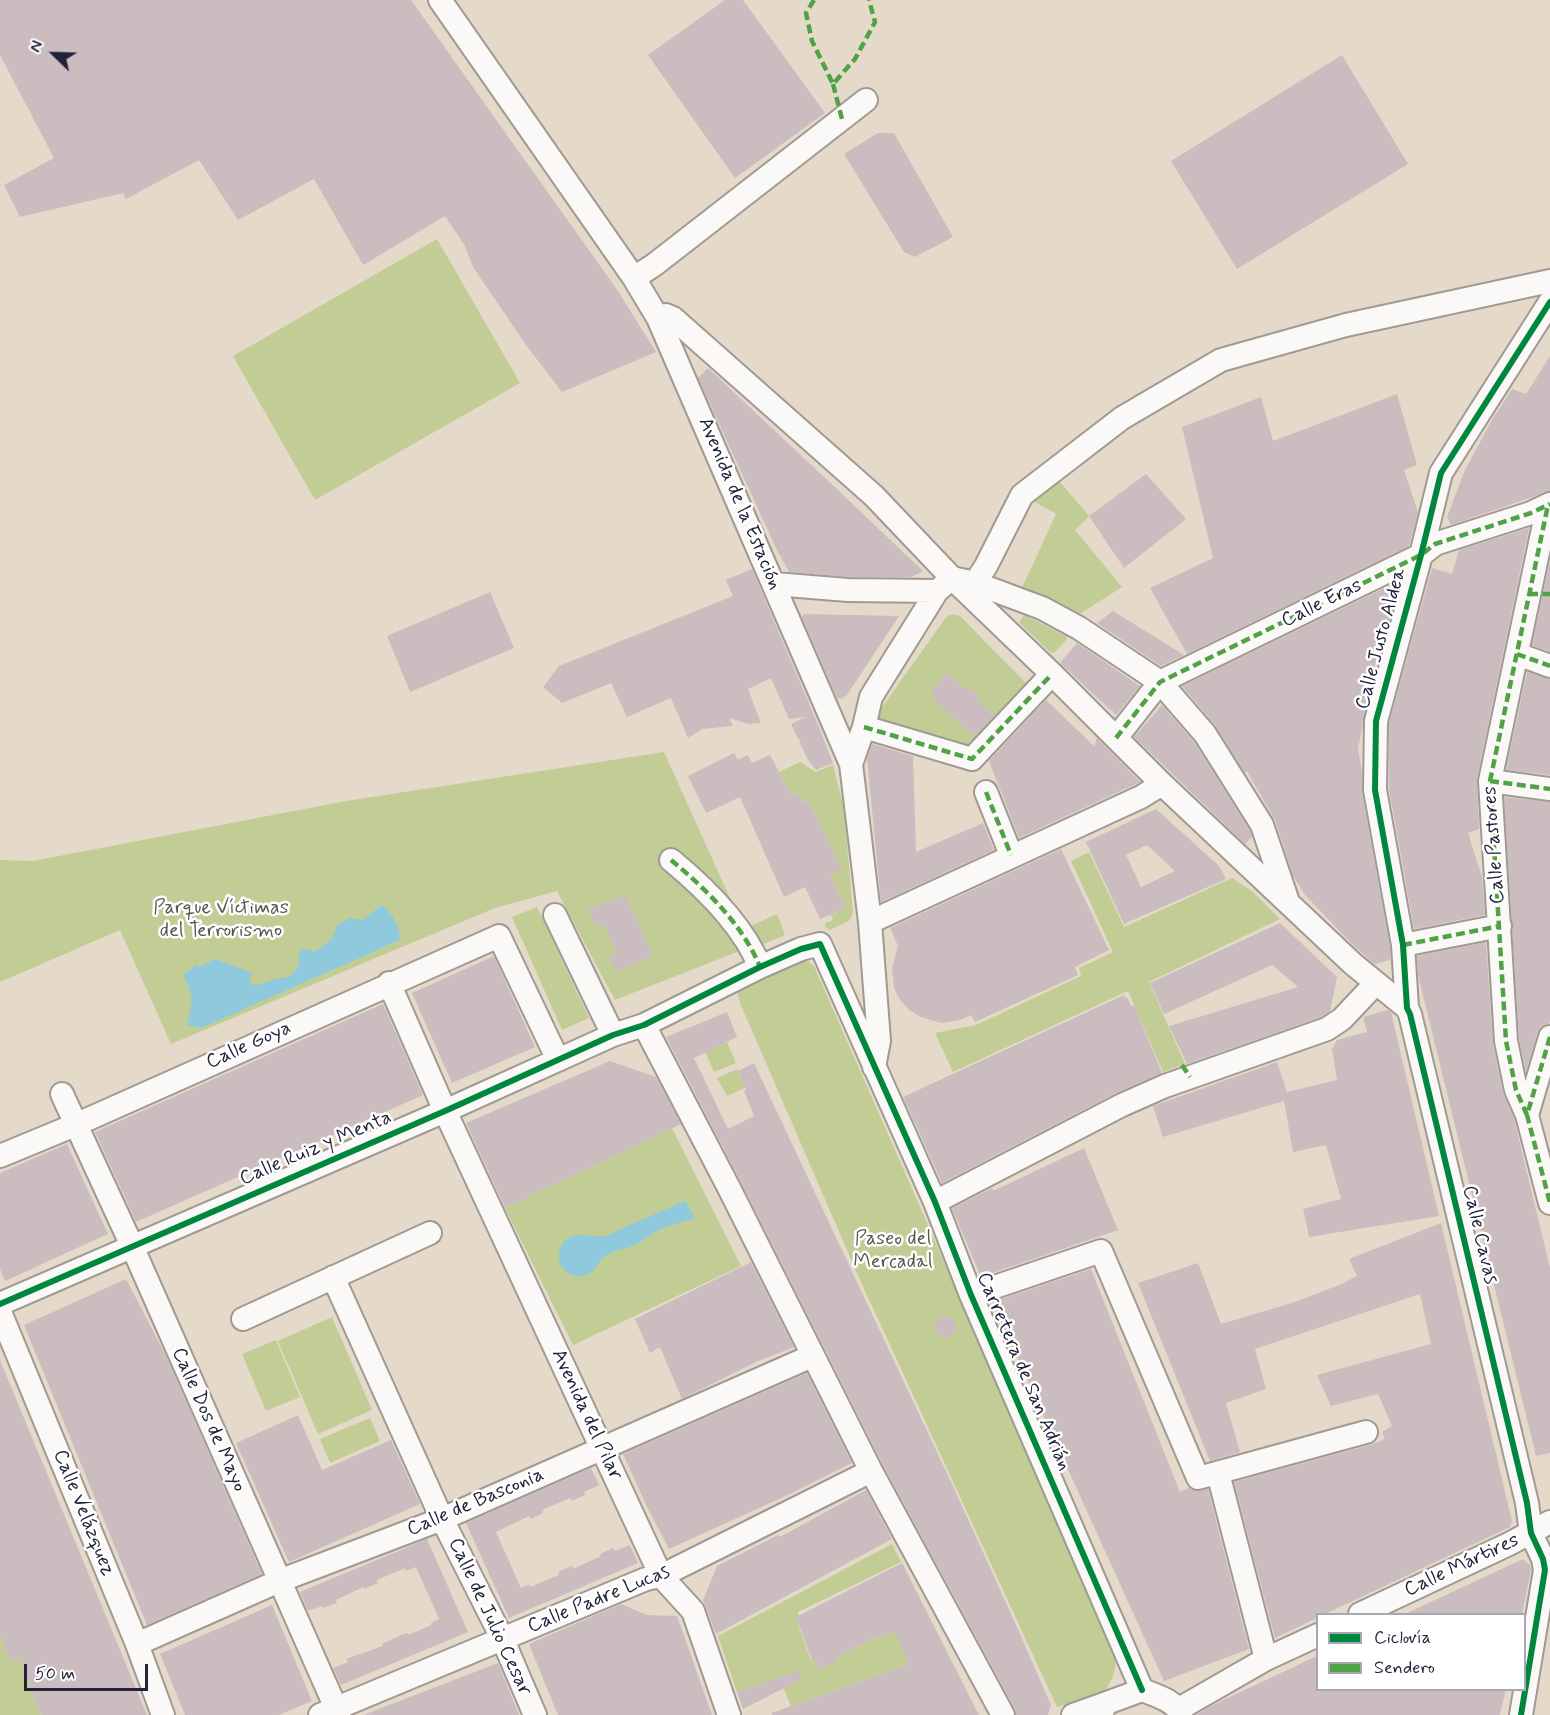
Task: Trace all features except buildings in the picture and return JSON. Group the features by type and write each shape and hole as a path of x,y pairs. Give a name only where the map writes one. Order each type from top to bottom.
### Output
{"street":[{"name":"Avenida de la Estación","path":"440,0 634,278 658,318 851,764 870,922 879,1041 874,1066"},
{"path":"634,278 654,265 866,100"},
{"path":"975,583 1022,495 1122,418 1221,360 1346,325 1550,281"},
{"name":"Calle Justo Aldea","path":"1403,945 1375,790 1376,721 1441,474 1550,302"},
{"path":"658,318 666,315 673,318 874,496 944,585 1052,674 1162,784 1288,904 1407,1008"},
{"name":"Calle Eras","path":"1116,738 1160,682 1421,555 1435,544 1549,505"},
{"name":"Calle Pastores","path":"1549,505 1540,594 1517,654 1490,781 1506,1041 1516,1089 1527,1116 1549,1200"},
{"path":"774,584 848,590 975,583 1042,608 1070,623 1160,682 1205,734 1262,825 1288,904"},
{"path":"851,764 864,727 871,697 944,585"},
{"path":"1517,654 1550,666"},
{"path":"864,727 972,759 1052,674"},
{"path":"1490,781 1550,789"},
{"path":"870,922 1141,797 1162,784"},
{"path":"986,792 1011,855"},
{"path":"671,860 700,883 752,946 760,967"},
{"path":"555,915 613,1035"},
{"path":"1403,945 1500,926"},
{"name":"Calle Goya","path":"0,1156 75,1125 389,983 499,936 558,1060"},
{"name":"Carretera de San Adrián","path":"760,967 801,949 820,944 935,1202 971,1295 1142,1690"},
{"name":"Calle Cavas","path":"1403,945 1407,1008 1527,1503 1541,1528 1545,1570 1526,1685"},
{"name":"Calle Ruiz y Menta","path":"0,1305 445,1111 613,1035 644,1025 760,967"},
{"name":"Avenida del Pilar","path":"389,983 445,1111 662,1576 693,1611 729,1715"},
{"path":"935,1202 1186,1071 1327,1029 1342,1019 1376,983"},
{"path":"644,1025 729,1188 871,1471 1003,1715"},
{"path":"1527,1116 1550,1037"},
{"name":"Calle Dos de Mayo","path":"62,1094 132,1246 279,1581 332,1713"},
{"path":"243,1319 430,1233"},
{"path":"971,1295 1101,1251 1198,1478 1366,1432"},
{"name":"Calle de Julio Cesar","path":"333,1277 442,1519 503,1640 535,1715"},
{"name":"Calle Velázquez","path":"0,1312 163,1715"},
{"name":"Calle de Basconia","path":"136,1644 279,1581 442,1519 812,1356"},
{"name":"Calle Padre Lucas","path":"332,1713 646,1579 662,1576 871,1471"},
{"path":"1218,1473 1266,1659"},
{"name":"Calle Mártires","path":"1362,1613 1541,1528"},
{"path":"1073,1715 1103,1709 1142,1690 1163,1698 1180,1712 1266,1659 1316,1635"},
{"name":"Calle Cavas","path":"1521,1715 1525,1691"}],"green space":[{"path":"437,239 520,383 315,500 233,356"},
{"path":"1060,482 1089,516 1075,530 1122,587 1080,614 1042,608 1021,590 1056,514 1022,495"},
{"path":"952,614 960,616 1027,684 972,748 879,721 878,718 880,710 947,616"},
{"path":"1024,615 1066,636 1067,639 1055,652 1051,653 1019,622"},
{"name":"Parque Víctimas del Terrorismo","path":"664,752 744,929 777,914 785,935 615,1000 557,891 495,908 171,1044 120,930 0,982 0,860 33,861 346,801"},
{"path":"800,762 816,772 833,765 844,808 853,913 849,921 830,930 825,927 825,923 833,920 831,915 846,908 830,875 841,869 808,800 802,802 797,792 791,795 779,772"},
{"path":"1089,852 1124,927 1232,878 1253,892 1280,919 1149,982 1185,1064 1163,1072 1128,991 953,1072 935,1033 976,1025 1081,976 1079,968 1113,952 1071,861"},
{"path":"537,907 589,1018 562,1030 512,917"},
{"name":"Paseo del Mercadal","path":"802,961 808,961 814,966 1111,1643 1116,1658 1114,1673 1104,1693 1057,1707 860,1280 740,1003 737,989"},
{"path":"727,1042 736,1063 714,1072 705,1052"},
{"path":"737,1069 745,1088 727,1096 717,1078"},
{"path":"672,1128 741,1266 573,1345 505,1208"},
{"path":"332,1317 372,1410 318,1434 278,1341"},
{"path":"276,1340 300,1397 266,1411 242,1354"},
{"path":"370,1418 380,1441 330,1463 320,1439"},
{"path":"892,1544 901,1562 798,1612 800,1619 797,1621 811,1660 815,1659 819,1670 842,1652 849,1651 877,1636 878,1639 926,1613 921,1660 791,1706 779,1678 737,1692 718,1636"},
{"path":"0,1635 10,1660 20,1657 41,1715 0,1715"}],"water":[{"path":"382,905 395,921 400,940 201,1028 187,1025 191,999 189,987 183,975 196,965 199,967 215,959 252,973 249,981 253,985 288,977 299,965 299,952 304,949 315,952 332,939 340,923 350,918 362,920"},
{"path":"685,1201 695,1218 663,1228 636,1244 609,1254 587,1275 573,1275 561,1265 559,1251 568,1238 580,1235 605,1236"}],"marked path":[{"path":"814,0 806,13 812,41 833,84 855,59 875,22 869,0"},
{"path":"833,84 842,119"},
{"path":"1116,738 1160,682 1421,555 1435,544 1531,513 1550,504"},
{"path":"1527,1115 1516,1090 1506,1041 1490,781 1548,505"},
{"path":"1529,594 1550,594"},
{"path":"1517,654 1550,666"},
{"path":"864,727 972,759 1052,674"},
{"path":"1490,781 1550,789"},
{"path":"986,792 1011,855"},
{"path":"671,860 722,908 744,936 760,967"},
{"path":"1403,945 1500,926"},
{"path":"1550,1037 1527,1115 1550,1203"},
{"path":"1182,1065 1190,1077"}],"cycle path":[{"path":"1526,1685 1545,1570 1543,1559 1531,1533 1527,1503 1407,1008 1403,945 1375,790 1376,721 1441,473 1550,302"},
{"path":"0,1304 445,1111 613,1035 644,1025 760,967 801,949 820,944 935,1202 971,1295 1142,1690"},
{"path":"1521,1715 1525,1691"}]}
